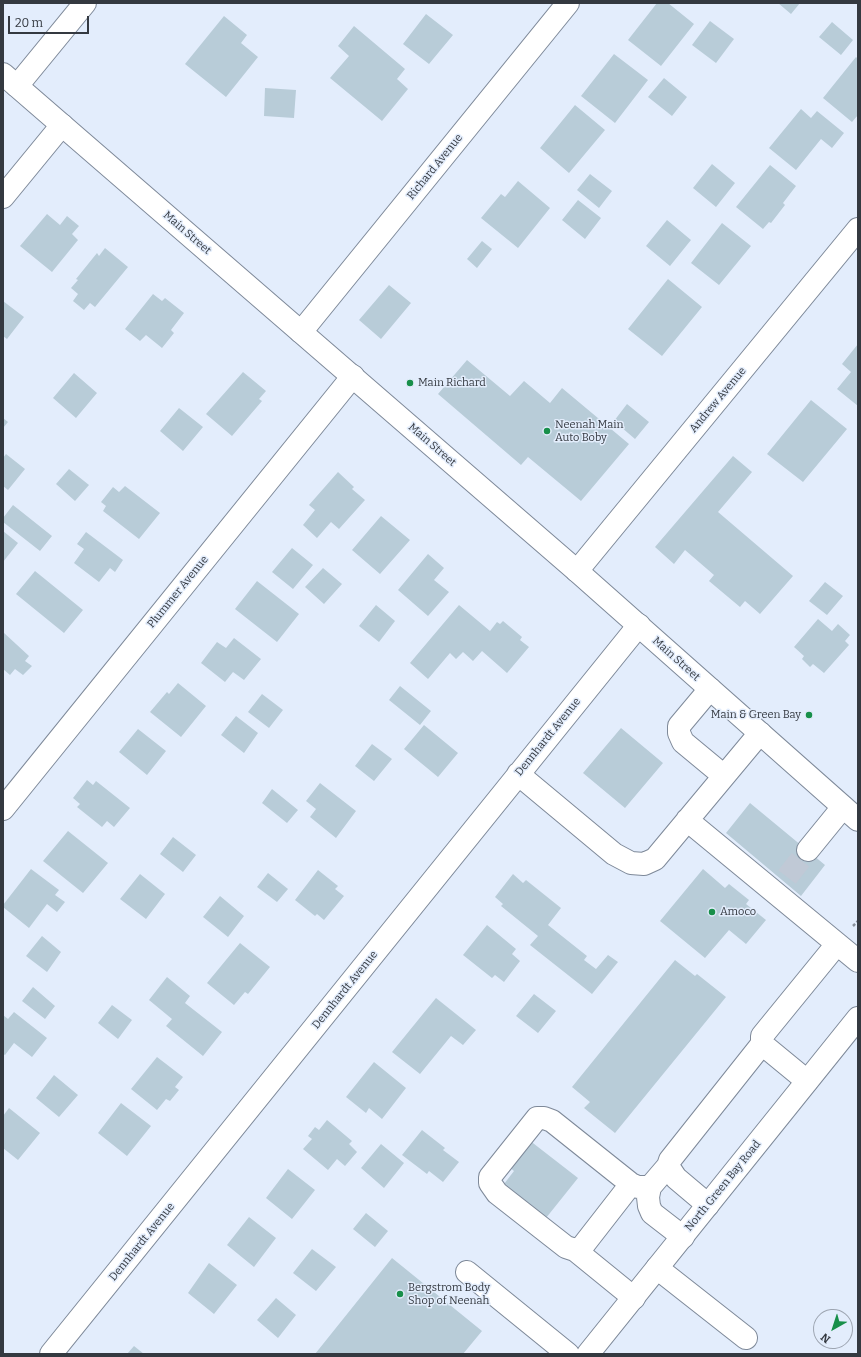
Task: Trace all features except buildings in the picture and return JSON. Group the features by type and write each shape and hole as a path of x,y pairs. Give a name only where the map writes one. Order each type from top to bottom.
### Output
{"street":[{"path":"10,80 85,3"},
{"name":"Richard Avenue","path":"301,332 568,3"},
{"name":"Main Street","path":"10,80 639,625 850,814"},
{"path":"3,197 62,126"},
{"name":"Andrew Avenue","path":"577,571 858,229"},
{"name":"Plummer Avenue","path":"3,809 353,376"},
{"name":"Dennhardt Avenue","path":"51,1354 639,625"},
{"path":"710,688 679,726 680,734 683,742 724,776"},
{"path":"518,774 614,854 630,863 644,864 655,859 760,733"},
{"path":"808,850 850,814"},
{"path":"687,820 781,885 837,944 858,961"},
{"path":"575,1250 582,1247 641,1186 668,1166 670,1160 762,1044 762,1036 837,944"},
{"name":"North Green Bay Road","path":"588,1354 858,1018"},
{"path":"762,1044 807,1082"},
{"path":"634,1298 575,1250 566,1247 503,1198 490,1183 490,1177 537,1118 544,1118 552,1121 641,1186 648,1197 649,1206 652,1213 683,1237"},
{"path":"668,1166 676,1178 708,1205"},
{"path":"657,1268 746,1338"},
{"path":"468,1272 568,1354"}],"tunnel":[{"path":"787,877 808,850"}],"place":[{"name":"Main Richard","path":"410,383"},
{"name":"Neenah Main Auto Boby","path":"547,431"},
{"name":"Main & Green Bay","path":"809,715"},
{"name":"Amoco","path":"712,912"},
{"name":"Bergstrom Body Shop of Neenah","path":"400,1294"}]}
